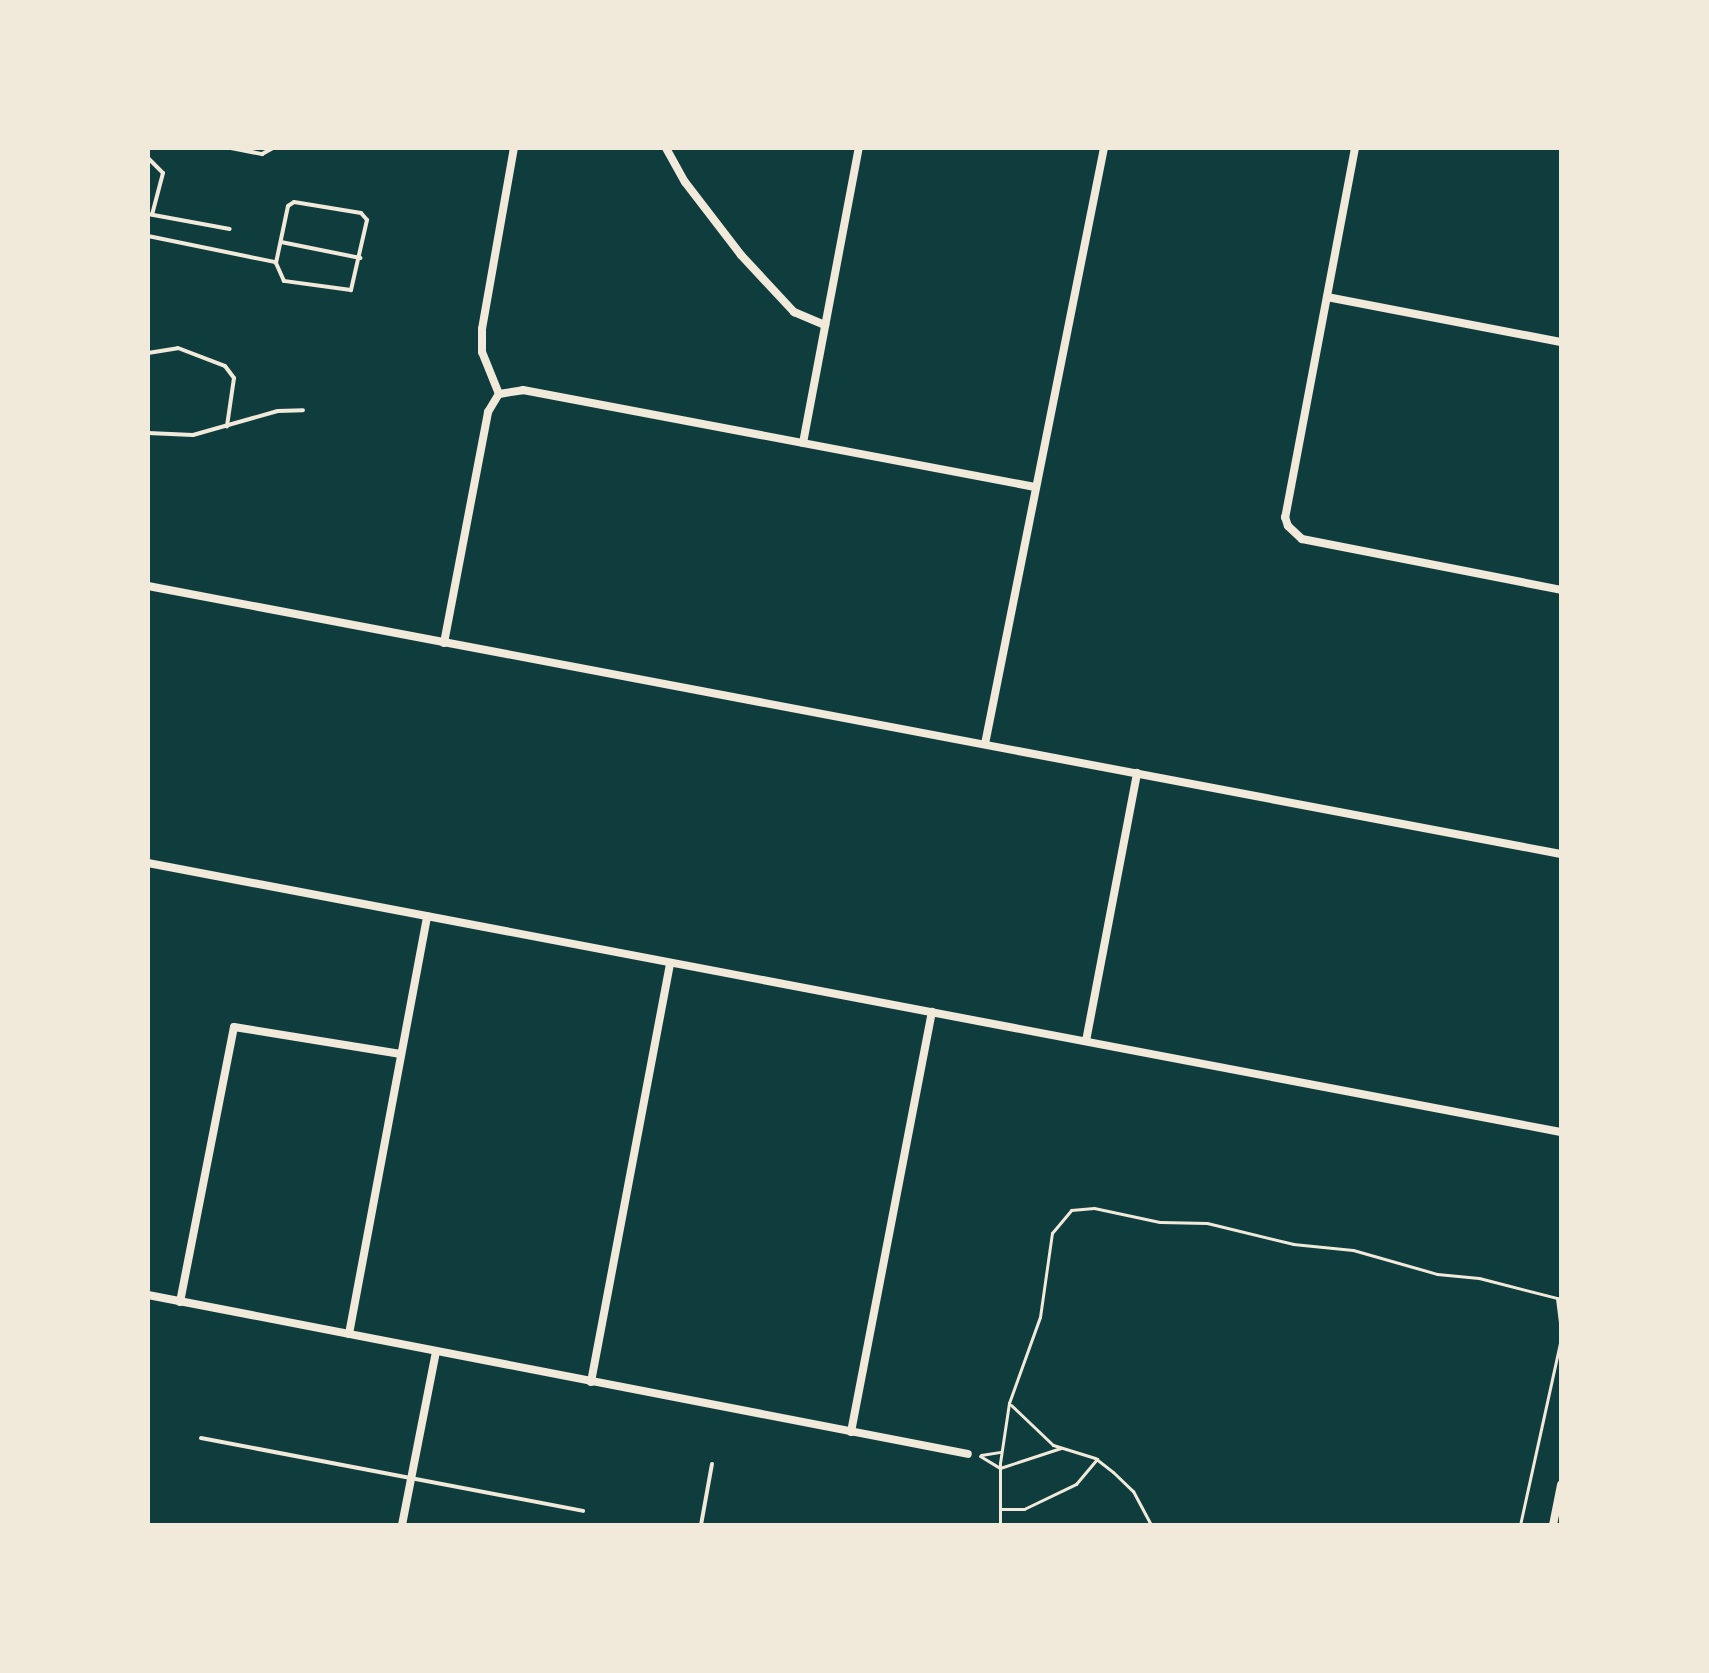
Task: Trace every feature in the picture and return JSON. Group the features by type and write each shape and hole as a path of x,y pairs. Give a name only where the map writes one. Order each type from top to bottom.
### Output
{"street":[{"path":"499,394 482,352 482,329 514,148"},
{"path":"666,148 685,182 741,255 794,312 825,325"},
{"path":"803,443 859,148"},
{"path":"985,744 1104,148"},
{"path":"1355,148 1285,517 1291,531 1302,539 1561,590"},
{"path":"1327,297 1561,342"},
{"path":"444,643 488,412 499,394 523,390 1035,487"},
{"path":"148,586 1561,854"},
{"path":"1086,1041 1137,773"},
{"path":"148,863 1561,1132"},
{"path":"349,1334 427,916"},
{"path":"591,1382 670,963"},
{"path":"851,1432 932,1012"},
{"path":"180,1302 234,1027 256,1028 401,1054"},
{"path":"148,1295 972,1455"},
{"path":"402,1525 436,1351"},
{"path":"1553,1525 1561,1485"}],"lane":[{"path":"231,148 262,154 273,148"},
{"path":"148,158 163,173 150,214 230,229"},
{"path":"294,202 361,213 367,220 355,283 343,293 284,281 276,263 281,242 288,206 294,202"},
{"path":"148,236 276,263"},
{"path":"281,242 360,258"},
{"path":"148,353 178,348 225,366 234,378 227,426"},
{"path":"148,433 193,435 303,410"},
{"path":"201,1438 583,1511"},
{"path":"701,1525 712,1464"}],"path":[{"path":"1000,1525 1001,1452 1009,1403 1040,1317 1052,1233 1071,1210 1094,1208 1160,1222 1207,1223 1293,1244 1353,1250 1561,1302 1561,1332"},
{"path":"1520,1525 1561,1339"},
{"path":"1009,1403 1036,1433 1061,1448 1097,1459 1133,1491 1151,1525"},
{"path":"972,1455 1000,1468 1061,1448"},
{"path":"972,1455 1001,1452"},
{"path":"1000,1509 1024,1509 1076,1484 1097,1459"}]}
